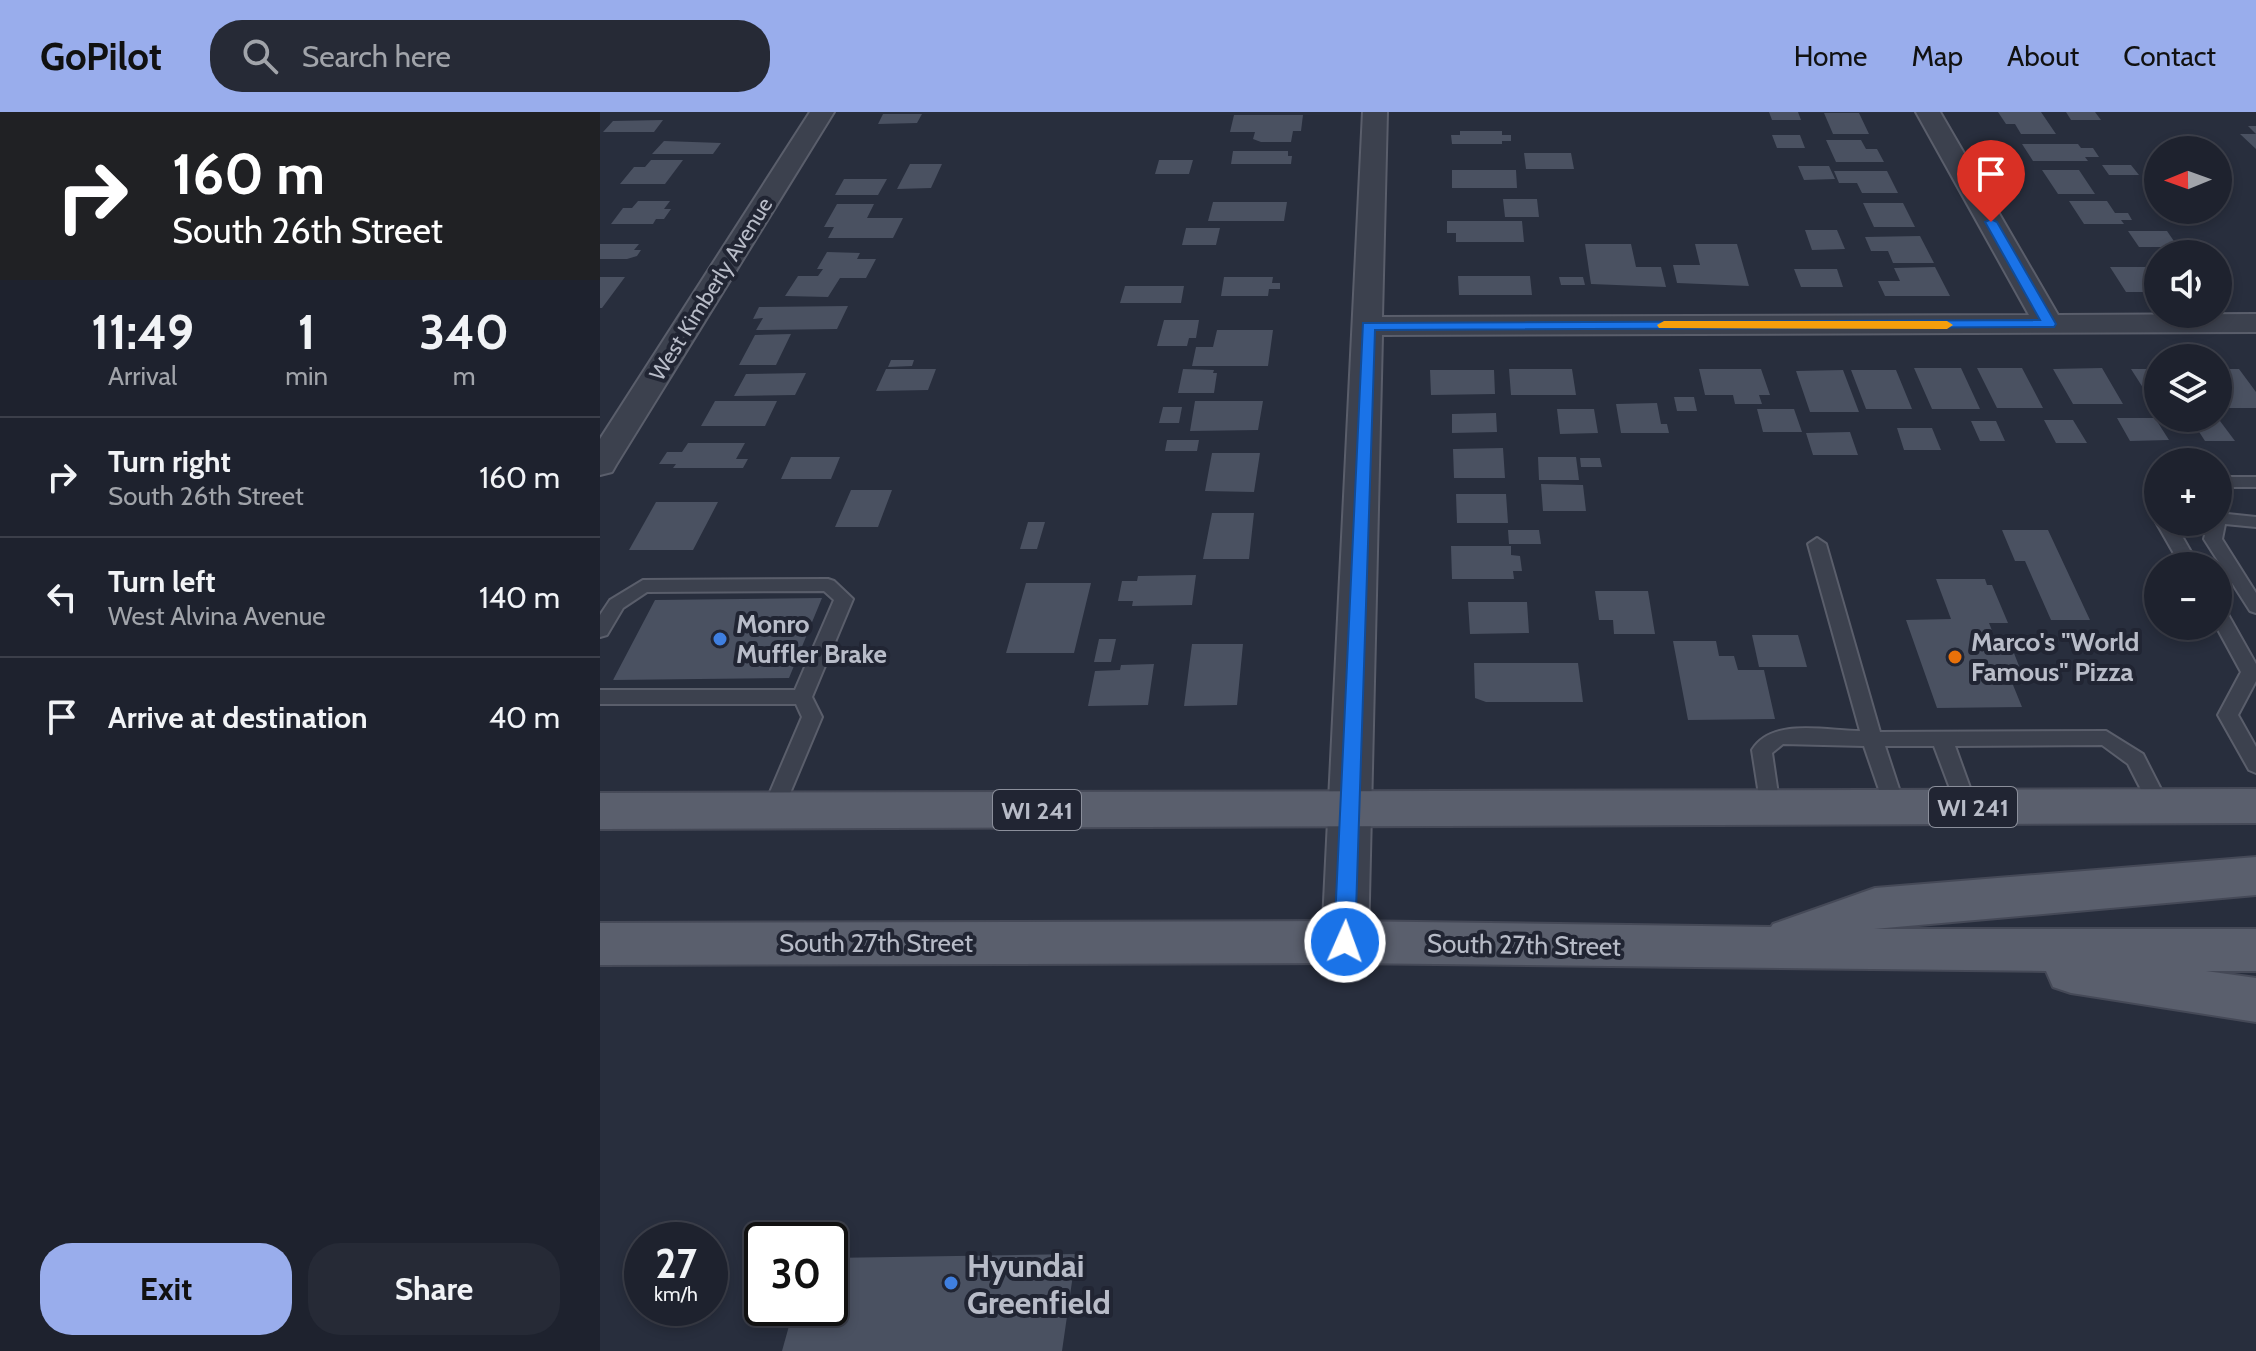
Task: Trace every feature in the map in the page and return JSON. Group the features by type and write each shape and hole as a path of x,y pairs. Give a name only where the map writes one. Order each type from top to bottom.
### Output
{"main road":[{"name":"WI 241","path":"600,811 2256,806"},
{"path":"1762,948 1875,908 2256,876"},
{"name":"South 27th Street","path":"600,944 1345,942 1926,950 2256,950"},
{"path":"1926,950 2256,1000"}],"street":[{"name":"West Kimberly Avenue","path":"600,465 822,112"},
{"path":"1345,942 1375,112"},
{"path":"1928,112 2049,324"},
{"path":"1368,326 2256,323"}],"lane":[{"path":"2232,482 2256,482"},
{"path":"2232,519 2256,522"},
{"path":"2213,536 2256,607"},
{"path":"1817,544 1872,739 1895,807"},
{"path":"600,631 616,604 643,586 828,585 844,599 802,697 812,717 773,811"},
{"path":"2232,638 2251,672 2228,715 2256,765"},
{"path":"600,697 802,697"},
{"path":"1769,808 1762,750 1779,737 2106,738 2136,759 2160,807"},
{"path":"1942,739 1967,807"}],"building":[{"path":"1769,112 1798,112 1801,120 1772,120"},
{"path":"1998,112 2041,112 2056,134 2021,134 2015,124 2006,124"},
{"path":"2066,112 2095,112 2101,120 2071,120"},
{"path":"1824,113 1859,113 1869,134 1833,134"},
{"path":"883,114 922,114 917,123 878,124"},
{"path":"1234,115 1303,115 1301,131 1293,131 1291,142 1261,142 1253,139 1255,132 1230,132"},
{"path":"663,120 654,132 603,132 613,121"},
{"path":"1460,131 1502,131 1502,135 1511,135 1511,141 1502,141 1502,144 1452,144 1451,135 1460,135"},
{"path":"2240,134 2256,134 2256,149"},
{"path":"1772,135 1800,135 1805,148 1777,148"},
{"path":"1826,140 1861,140 1866,149 1877,149 1884,162 1836,162"},
{"path":"664,141 721,143 713,154 652,154"},
{"path":"2022,144 2078,144 2081,148 2093,148 2099,157 2085,157 2088,161 2033,161"},
{"path":"1233,151 1288,151 1288,156 1292,156 1291,164 1231,164"},
{"path":"1524,153 1571,153 1574,169 1526,169"},
{"path":"651,160 683,160 665,184 620,184 634,167 645,167"},
{"path":"1159,160 1193,160 1189,174 1155,174"},
{"path":"910,164 942,164 931,188 897,189"},
{"path":"2102,165 2131,165 2139,175 2109,175"},
{"path":"1798,166 1829,166 1835,179 1804,180"},
{"path":"1452,170 1516,170 1517,188 1452,188"},
{"path":"2042,170 2079,170 2095,194 2058,194"},
{"path":"1834,171 1887,171 1898,193 1862,193 1857,183 1839,183"},
{"path":"844,179 887,179 878,195 835,195"},
{"path":"1503,199 1537,199 1539,217 1505,217"},
{"path":"638,201 670,201 664,209 671,209 664,219 656,219 653,224 611,224 623,208 632,208"},
{"path":"2069,201 2107,201 2115,213 2128,213 2132,220 2121,220 2124,224 2084,224"},
{"path":"1213,202 1287,202 1284,221 1208,221"},
{"path":"1863,203 1903,203 1915,227 1874,227"},
{"path":"837,204 874,204 867,218 903,218 893,238 828,238 834,227 824,227"},
{"path":"1447,221 1522,221 1524,242 1456,242 1456,233 1447,233"},
{"path":"1186,228 1220,228 1216,245 1182,245"},
{"path":"1805,230 1837,230 1845,249 1812,250"},
{"path":"2128,231 2167,231 2173,240 2144,240 2144,247 2139,247"},
{"path":"1920,236 1934,263 1893,263 1888,251 1871,251 1865,237"},
{"path":"600,244 639,244 634,250 641,250 637,256 627,259 600,259"},
{"path":"1585,244 1631,244 1636,267 1661,267 1666,287 1591,284"},
{"path":"1695,244 1737,244 1749,286 1677,283 1673,265 1700,265"},
{"path":"827,252 860,253 857,259 876,259 866,278 840,278 828,297 785,296 798,276 818,276 823,269 817,269"},
{"path":"1935,267 1950,296 1885,296 1878,281 1900,281 1894,268"},
{"path":"2110,267 2144,267 2144,292 2126,292"},
{"path":"1794,269 1837,269 1843,287 1801,287"},
{"path":"1458,276 1530,276 1532,295 1459,295"},
{"path":"600,277 625,277 602,308 600,308"},
{"path":"1224,277 1273,277 1272,283 1280,283 1280,289 1269,289 1268,296 1221,296"},
{"path":"1559,277 1583,277 1585,285 1561,285"},
{"path":"1125,286 1184,286 1181,303 1120,303"},
{"path":"848,306 837,329 756,330 763,318 753,319 759,307"},
{"path":"1164,320 1199,320 1196,338 1189,338 1187,346 1157,346"},
{"path":"1217,330 1273,330 1268,366 1192,366 1196,347 1213,347"},
{"path":"791,334 776,365 739,365 755,335"},
{"path":"891,360 914,360 912,366 888,367"},
{"path":"1914,368 1961,368 1980,409 1932,409"},
{"path":"1977,368 2022,368 2043,408 1997,408"},
{"path":"2102,368 2123,404 2073,404 2053,369"},
{"path":"886,369 936,369 928,390 876,391"},
{"path":"1183,369 1214,370 1213,373 1217,373 1214,393 1178,393"},
{"path":"1509,369 1572,369 1576,395 1511,395"},
{"path":"1699,369 1761,369 1770,395 1759,395 1762,404 1735,404 1733,395 1705,395"},
{"path":"2131,369 2144,369 2144,389"},
{"path":"2232,369 2239,369 2256,392 2256,408 2232,408"},
{"path":"1430,370 1494,370 1495,394 1431,395"},
{"path":"1843,370 1859,412 1810,412 1796,371"},
{"path":"1851,370 1896,370 1912,409 1866,409"},
{"path":"806,373 795,395 734,396 746,374"},
{"path":"1674,397 1694,397 1697,411 1677,411"},
{"path":"715,401 777,401 765,426 701,426"},
{"path":"1195,401 1263,401 1258,430 1190,431"},
{"path":"1657,403 1661,424 1667,424 1669,433 1621,433 1616,404"},
{"path":"1163,407 1182,407 1179,423 1159,423"},
{"path":"1557,409 1594,409 1598,433 1560,434"},
{"path":"1757,409 1794,409 1802,432 1763,432"},
{"path":"1496,413 1497,432 1452,433 1452,414"},
{"path":"2117,418 2144,418 2144,432 2164,432 2169,440 2130,441"},
{"path":"2044,420 2073,420 2087,443 2056,443"},
{"path":"1971,421 1996,421 2005,441 1980,441"},
{"path":"1897,428 1932,428 1941,450 1904,450"},
{"path":"1850,432 1858,455 1813,455 1806,433"},
{"path":"2199,432 2228,432 2235,441 2205,441"},
{"path":"1167,440 1199,440 1197,451 1165,451"},
{"path":"688,443 745,443 736,459 748,459 743,468 673,468 676,464 659,464 667,452 682,452"},
{"path":"1503,448 1505,478 1454,478 1453,449"},
{"path":"1212,453 1260,453 1254,492 1205,491"},
{"path":"791,457 840,457 831,479 781,479"},
{"path":"1538,457 1576,457 1579,480 1539,480"},
{"path":"1580,458 1600,458 1602,467 1581,467"},
{"path":"1541,484 1583,485 1586,511 1543,511"},
{"path":"851,490 892,490 878,527 835,527"},
{"path":"1456,494 1506,494 1508,523 1457,523"},
{"path":"656,502 718,502 693,550 629,550"},
{"path":"1212,513 1254,513 1249,559 1203,559"},
{"path":"1028,522 1045,522 1037,549 1020,549"},
{"path":"1508,530 1539,530 1541,544 1509,544"},
{"path":"2002,530 2048,530 2090,620 2051,620 2025,561 2015,561"},
{"path":"1451,546 1511,546 1511,555 1520,556 1522,571 1513,571 1514,579 1452,579"},
{"path":"1196,575 1192,605 1132,606 1133,601 1118,601 1122,581 1137,581 1138,576"},
{"path":"1936,579 1985,579 1987,585 1992,585 2008,623 1989,623 1993,633 1983,634 1987,643 2010,643 2021,671 2002,671 2005,680 2011,680 2022,707 1937,708 1906,620 1951,619"},
{"path":"1026,583 1091,583 1074,653 1006,653"},
{"path":"1595,591 1648,591 1655,634 1614,634 1613,620 1599,620"},
{"name":"Monro Muffler Brake","path":"822,598 789,678 613,680 655,600"},
{"path":"1468,602 1527,602 1529,633 1470,634"},
{"path":"1752,635 1798,635 1807,667 1759,667"},
{"path":"1099,639 1116,639 1111,662 1094,662"},
{"path":"1673,641 1716,641 1719,656 1734,656 1738,670 1764,670 1775,719 1688,720"},
{"path":"1192,644 1243,644 1237,705 1184,706"},
{"path":"1474,663 1578,663 1583,702 1486,702 1475,698"},
{"path":"1154,664 1148,705 1088,706 1095,671 1120,670 1121,665"},
{"name":"Hyundai Greenfield","path":"1076,1254 1062,1351 782,1351 789,1326 848,1326 848,1258"}],"slow traffic":[{"path":"1664,325 1947,325"}],"place":[{"name":"Monro Muffler Brake","path":"720,639"},
{"name":"Marco's \"World Famous\" Pizza","path":"1955,657"},
{"name":"Hyundai Greenfield","path":"951,1283"}],"route":[{"path":"1345,942 1368,326 2049,324 1991,222"}]}
